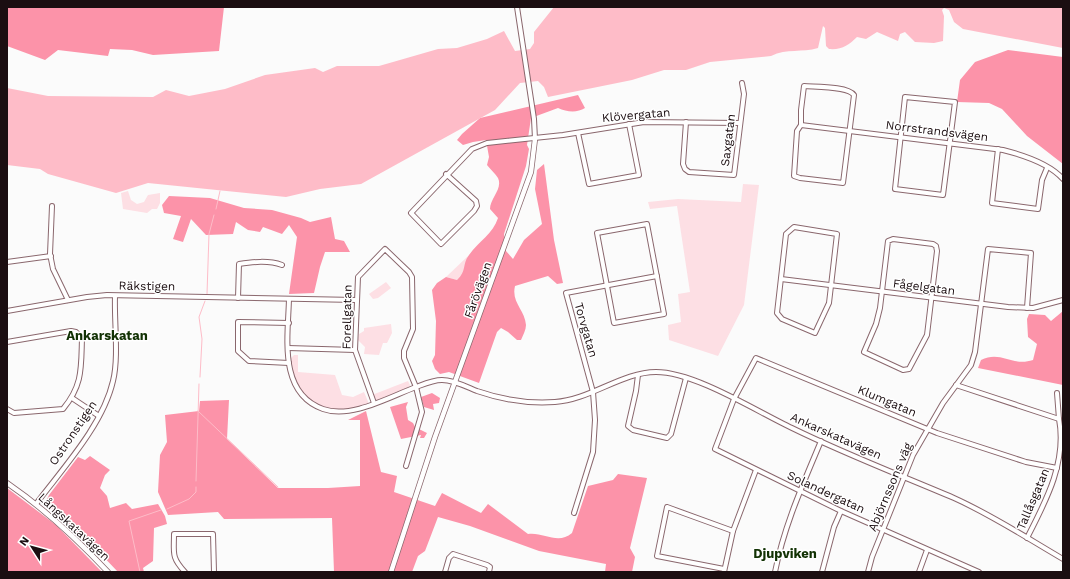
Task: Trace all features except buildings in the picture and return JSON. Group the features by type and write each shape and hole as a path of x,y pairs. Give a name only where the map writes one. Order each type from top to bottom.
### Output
{"street":[{"name":"Fårövägen","path":"391,572 420,479 531,172 535,138 517,7"},
{"name":"Saxgatan","path":"686,122 683,164 685,169 689,172 734,175 744,94 742,82"},
{"path":"804,86 844,89 852,92 854,95 850,131 843,183 794,176 797,131 801,125 804,86"},
{"path":"905,97 955,102 950,142 943,195 895,189 905,97"},
{"name":"Klövergatan","path":"446,174 476,201 478,206 441,244 416,220 412,213 446,174 472,150 487,143 578,133 629,124 686,122 740,123"},
{"path":"578,133 589,184 606,182 639,175 629,124"},
{"name":"Norrstrandsvägen","path":"801,125 998,149 1021,154 1047,168 1063,179"},
{"path":"998,149 992,203 1038,209 1042,180 1047,168"},
{"path":"52,206 51,256 53,269 68,300"},
{"path":"647,224 657,276 664,314 614,323 597,233 647,224"},
{"path":"794,227 837,234 832,286 829,303 816,333 782,319 777,313 786,234 794,227"},
{"path":"893,240 936,246 933,298 927,335 908,370 903,370 864,352 877,319 881,292 888,241 893,240"},
{"name":"Abjörnssons väg","path":"868,572 872,556 903,477 928,429 956,385 971,365 975,352 988,248 1032,253 1027,308"},
{"name":"Forellgatan","path":"374,403 355,350 356,300 358,277 385,249 409,272 412,286 413,330 404,351 404,358 416,387"},
{"path":"7,262 51,256"},
{"path":"238,298 239,264 257,262 276,263 282,265"},
{"name":"Torvgatan","path":"593,392 566,293 657,276"},
{"name":"Fågelgatan","path":"781,279 980,305 1027,308 1044,306 1063,300"},
{"name":"Räkstigen","path":"7,311 87,297 115,296 356,300"},
{"name":"Ostronstigen","path":"36,504 99,416 110,394 114,379 115,296"},
{"name":"Ankarskatavägen","path":"289,299 288,348 293,384 313,405 325,410 338,412 357,410 416,387 443,380 455,382 510,401 531,403 558,402 593,392 638,375 653,372 671,373 734,399 821,441 955,499 990,516 1063,559"},
{"path":"289,323 238,322 238,351 249,361 289,363"},
{"path":"7,342 59,332 76,332 82,338 81,372 79,383 72,398 63,409 14,413 7,409"},
{"path":"288,348 355,350"},
{"name":"Klumgatan","path":"734,399 756,358 928,429 1026,462 1057,468"},
{"path":"638,375 628,426 633,430 667,438 671,434 686,378"},
{"path":"956,385 1059,419"},
{"path":"406,466 422,412 416,387"},
{"path":"574,512 590,467 595,446 593,392"},
{"name":"Tallåsgatan","path":"1027,538 1055,480 1059,449 1057,393"},
{"path":"72,398 99,416"},
{"name":"Solandergatan","path":"734,399 715,449 841,511 979,572"},
{"path":"775,572 779,552 800,491 821,441"},
{"path":"733,530 667,507 657,556 724,570 733,530 756,470"},
{"name":"Långskatavägen","path":"7,483 36,504 75,538 108,572"},
{"path":"822,572 834,527 841,511"},
{"path":"185,572 176,562 174,553 174,534 213,534 214,572"},
{"path":"919,572 927,550"},
{"path":"445,572 453,554 487,565 490,567 490,572"},
{"path":"963,572 965,566"}],"shaded area":[{"path":"7,7 224,7 219,51 153,55 132,50 110,49 108,56 58,50 45,60 7,46"},
{"path":"554,7 1063,7 1063,48 963,29 954,22 949,10 944,8 942,10 944,16 943,41 934,43 915,42 905,32 900,34 898,41 877,32 866,39 857,37 848,45 841,48 829,49 826,46 825,28 823,26 818,48 783,52 771,56 710,62 686,70 664,70 632,80 548,97 544,87 538,81 520,83 495,110 361,184 320,189 286,197 148,183 116,193 48,174 40,169 7,165 7,88 48,96 153,97 166,90 189,96 225,89 265,75 315,68 323,72 337,66 379,66 438,49 457,48 487,39 504,31 515,51 530,49 534,43 534,32"},
{"path":"1008,50 1063,57 1063,164 1027,136 1002,109 989,103 957,102 960,80 975,62"},
{"path":"578,95 585,108 582,110 572,111 558,108 531,118 527,145 529,149 526,166 504,234 506,251 513,259 524,240 542,224 535,189 537,170 544,164 554,240 563,283 557,284 548,276 515,286 514,292 516,301 525,320 526,329 521,340 517,340 501,328 497,332 479,383 449,372 440,374 435,369 432,361 435,355 436,321 432,290 437,283 446,277 457,280 460,277 467,258 493,229 498,218 490,209 492,201 498,190 499,182 497,176 487,165 489,157 486,140 463,145 457,140 480,118"},
{"path":"743,184 759,185 744,305 718,356 669,340 668,325 681,322 678,294 690,292 677,206 650,209 648,202 678,199 741,202"},
{"path":"128,191 131,200 137,204 144,202 148,195 160,193 160,203 157,209 152,209 147,213 123,209 121,193"},
{"path":"169,196 210,198 244,208 272,210 310,222 331,217 335,239 344,241 350,252 325,252 314,293 289,294 297,237 289,225 282,234 263,227 260,232 248,230 236,222 233,234 206,235 191,219 183,242 173,239 181,216 164,213 162,205"},
{"path":"468,256 464,274 457,280 446,277"},
{"path":"386,282 391,288 378,298 373,299 369,294"},
{"path":"1063,311 1063,385 978,368 981,360 988,357 1001,357 1019,362 1033,360 1037,344 1028,337 1027,319 1029,314 1045,315 1051,321"},
{"path":"391,324 392,333 387,343 383,343 379,355 364,354 365,347 358,340 359,334 364,331 364,328"},
{"path":"294,355 298,355 298,372 335,375 342,395 353,397 364,392 369,404 354,408 338,409 327,408 310,401 299,387 295,378 291,358"},
{"path":"408,381 410,385 408,389 376,401 372,395"},
{"path":"432,393 440,398 439,403 433,404 434,410 424,407 421,397"},
{"path":"229,400 227,439 278,488 328,488 360,486 360,420 348,420 366,411 381,472 397,476 394,492 435,506 442,493 481,513 488,504 528,534 556,538 567,536 572,533 588,486 613,480 618,474 647,478 630,548 635,557 632,572 605,572 606,564 539,551 470,526 438,517 425,551 418,556 412,572 334,572 332,518 224,519 218,512 168,515 158,492 160,455 167,442 165,415 199,411 200,401"},
{"path":"408,402 406,407 408,420 413,423 415,427 427,433 424,438 420,438 421,435 401,439 390,407"},
{"path":"90,456 110,470 105,475 100,488 107,496 110,508 126,503 132,509 158,504 165,516 167,524 154,528 153,561 143,568 144,572 118,572 97,550 49,507 46,501 78,457 85,460"},
{"path":"7,488 56,525 102,572 7,572"}],"waterway":[{"path":"216,209 220,191"},
{"path":"207,294 209,234 214,215"},
{"path":"200,377 202,339 199,317 205,301"},
{"path":"196,481 199,384"},
{"path":"198,411 278,487"},
{"path":"167,509 189,499 196,492 196,487"},
{"path":"140,572 129,521 161,510"}],"district":[{"name":"Ankarskatan","path":"107,335"},
{"name":"Djupviken","path":"785,553"}]}
